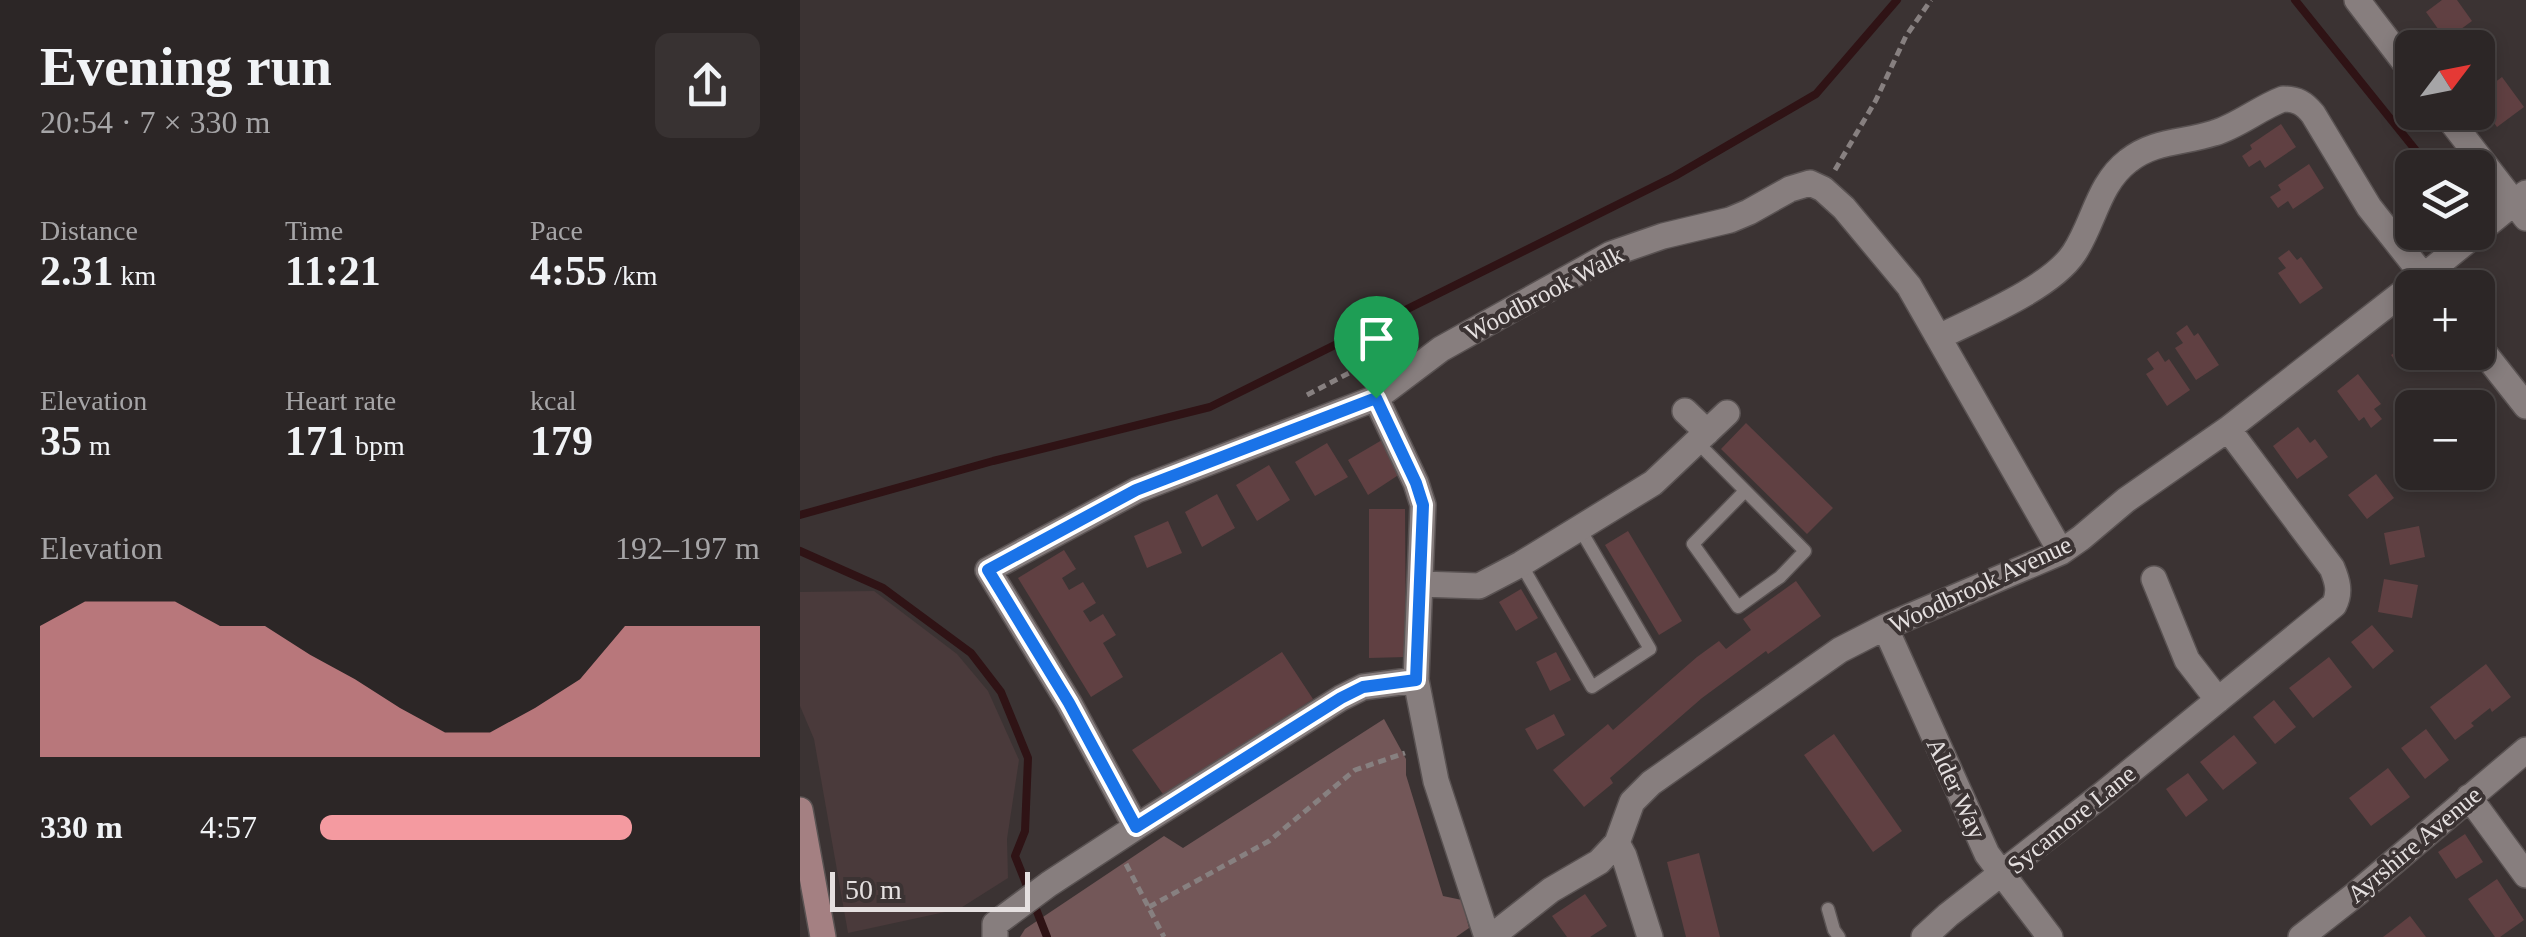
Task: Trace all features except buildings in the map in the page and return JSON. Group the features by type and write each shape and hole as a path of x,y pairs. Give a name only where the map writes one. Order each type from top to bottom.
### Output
{"main road":[{"path":"800,810 824,937"}],"street":[{"path":"2357,0 2395,50"},
{"path":"1939,337 2004,305 2054,274 2074,253 2100,195 2126,162 2152,146 2216,133 2282,99 2294,99 2313,114 2369,207 2419,270"},
{"path":"2459,130 2522,205"},
{"name":"Woodbrook Walk","path":"1125,834 1069,703 988,570 1136,490 1376,398 1441,349 1611,254 1663,236 1730,220 1790,189 1810,183 1823,189"},
{"path":"1823,189 1844,208 1909,286 2060,552"},
{"name":"Woodbrook Avenue","path":"2443,270 2522,205"},
{"name":"Woodbrook Avenue","path":"1490,937 1551,890 1599,862 1617,843 1632,802 1651,783 1840,650 2060,552 2126,500 2395,307"},
{"path":"2495,367 2526,406"},
{"path":"1376,398 1423,505 1416,680 1436,781 1490,937"},
{"path":"1685,411 1702,437"},
{"path":"1421,584 1479,586 1521,564 1653,484 1727,413"},
{"name":"Sycamore Lane","path":"1924,937 2334,605 2339,592 2332,568 2228,430"},
{"path":"2154,579 2187,660 2218,700"},
{"name":"Alder Way","path":"1886,627 1987,854 2050,937"},
{"path":"995,937 995,924 1049,884 1341,698 1363,687 1416,680"},
{"name":"Ayrshire Avenue","path":"2301,937 2526,750"},
{"path":"2469,797 2526,875"},
{"path":"1617,843 1650,937"}],"lane":[{"path":"1702,437 1745,491 1805,551 1780,577 1738,607 1693,544 1745,491"},
{"path":"1521,564 1592,687 1650,648 1580,529"},
{"path":"1828,909 1839,937"}],"path":[{"path":"1823,189 1876,100 1906,36 1931,0"},
{"path":"1149,907 1270,841 1355,770 1429,746"},
{"path":"1125,834 1149,907 1164,937"}],"shaded area":[{"path":"874,591 957,654 988,691 1019,760 1007,839 1008,878 959,909 848,933 814,739 800,706 800,592"},
{"path":"1384,719 1406,759 1406,775 1443,896 1462,900 1469,928 1456,937 1020,937 1025,929 1164,836 1183,848"}],"waterway":[{"path":"800,515 993,461 1210,407 1675,176 1816,94 1897,0"},
{"path":"2295,0 2416,150"},
{"path":"800,551 883,588 971,653 1001,692 1028,758 1025,831 1015,856 1029,891"},
{"path":"1034,904 1047,937"}],"route":[{"path":"1376,398 1423,505 1416,680 1363,687 1341,698 1136,827 1069,703 988,570 1136,490 1376,398"}]}
